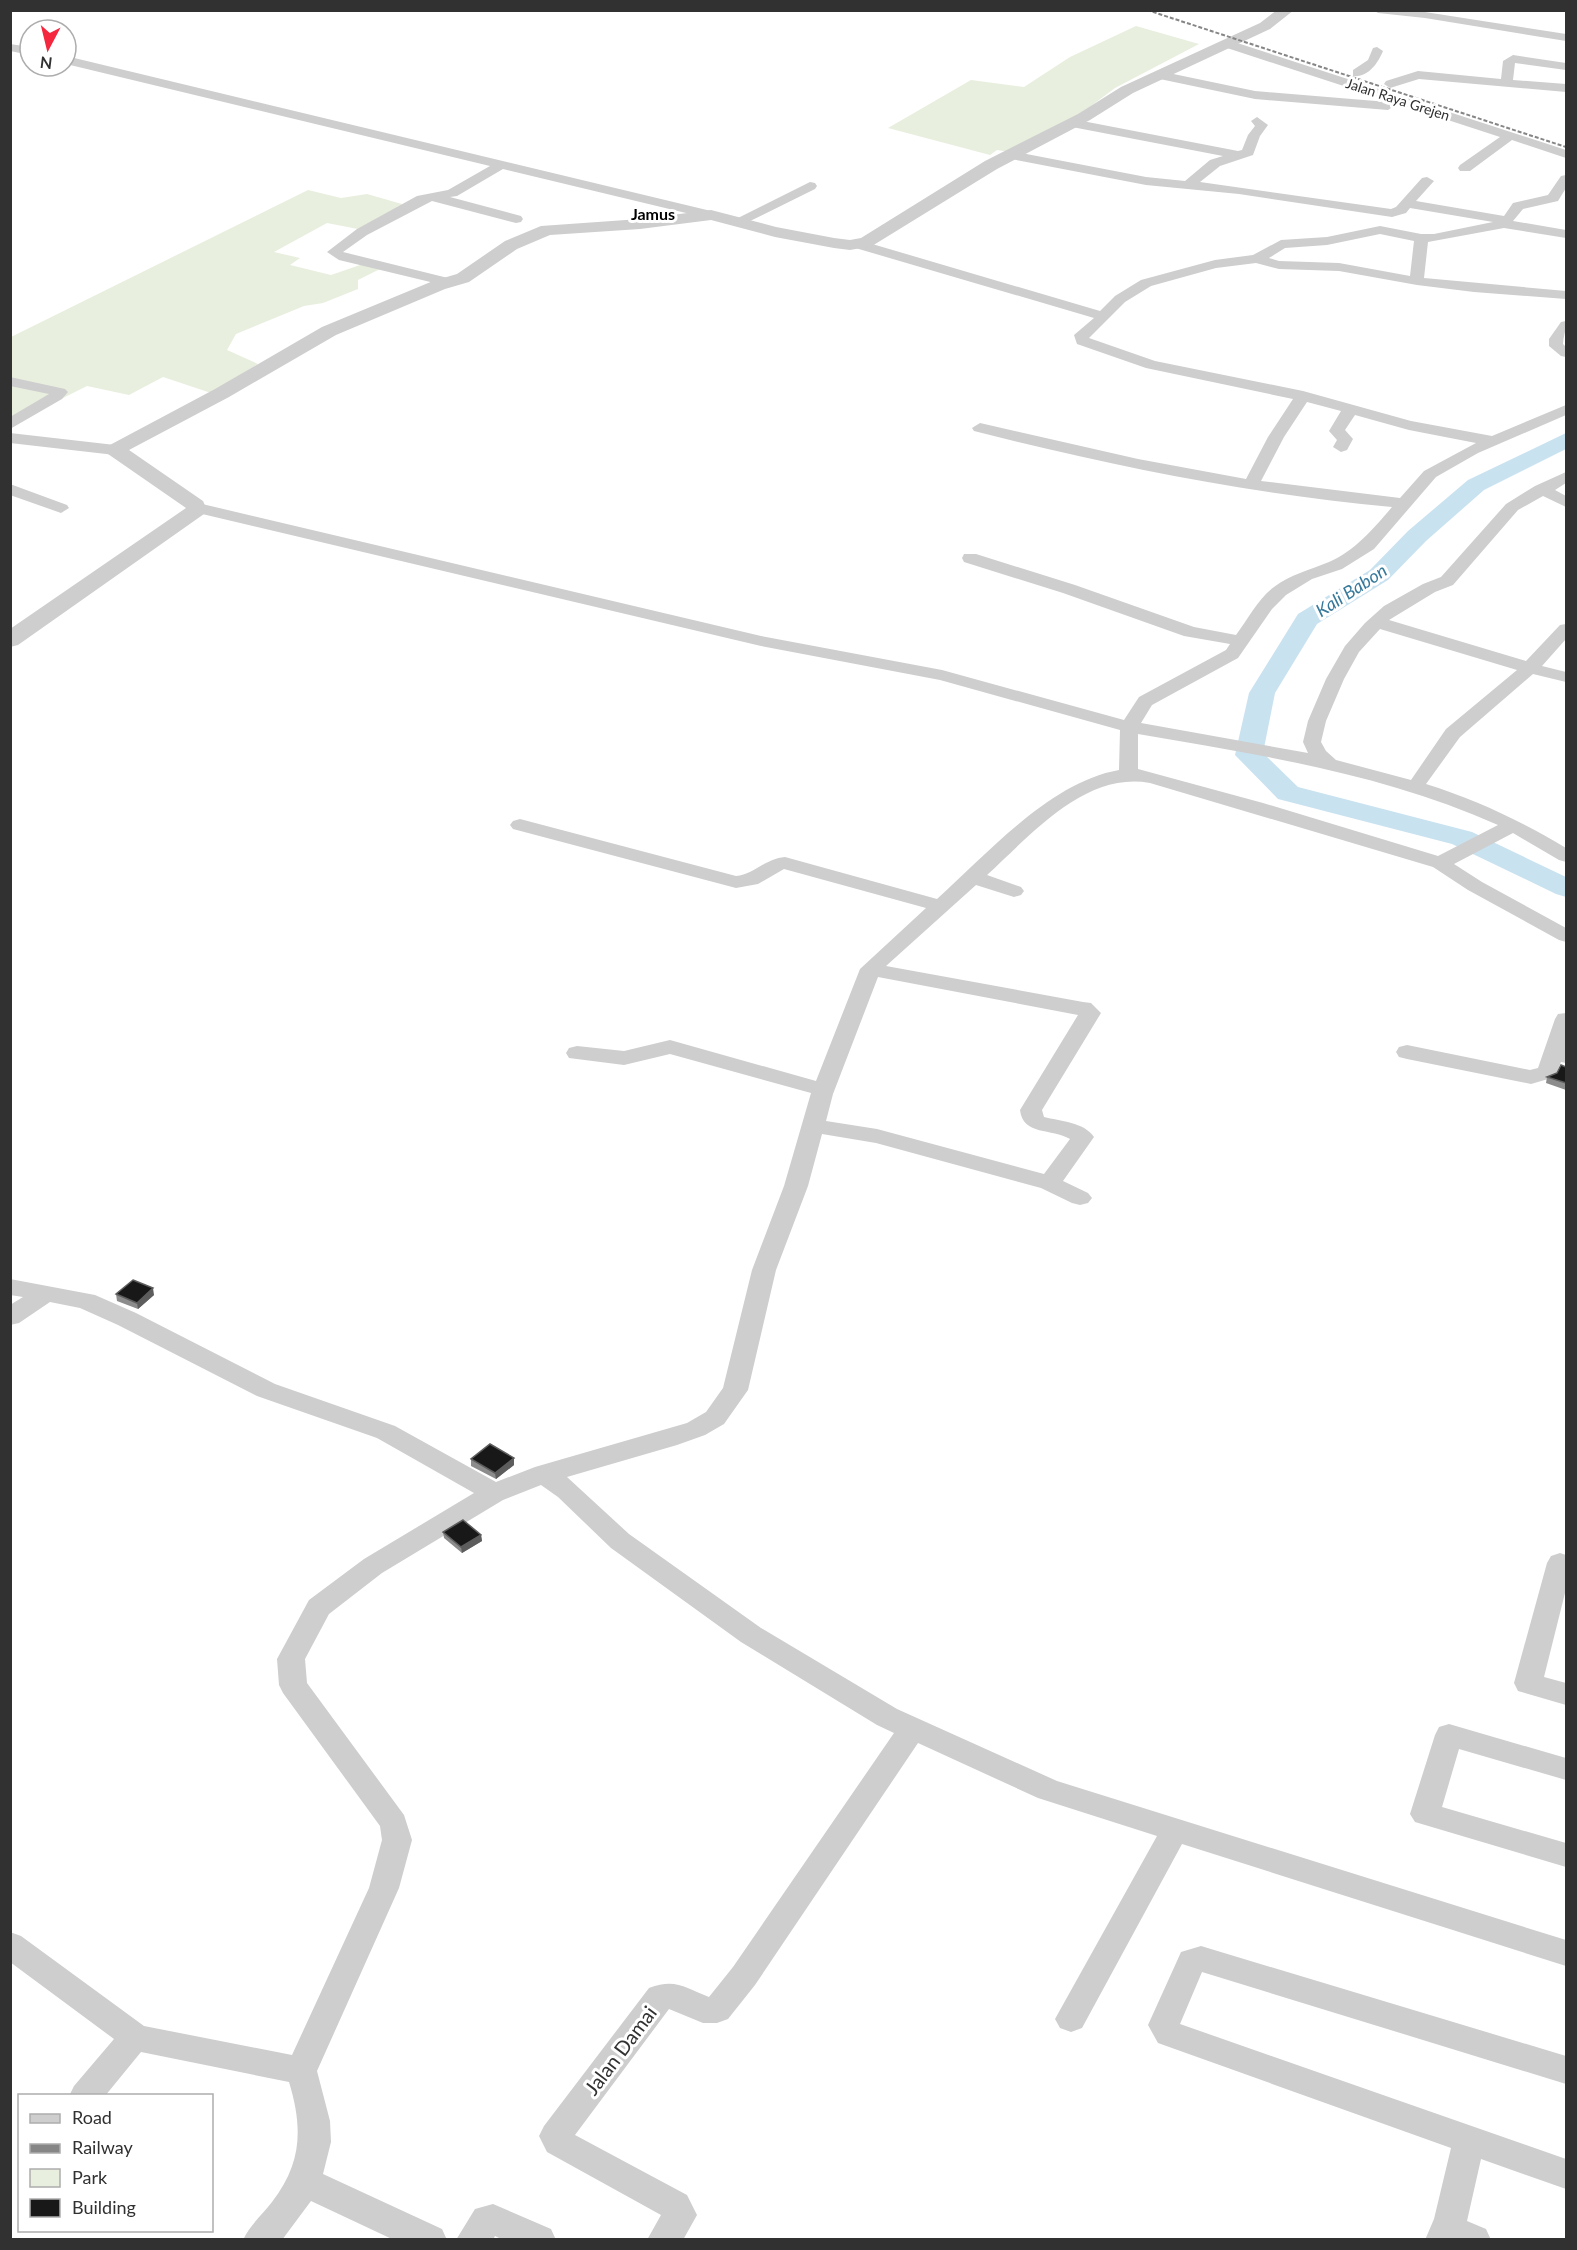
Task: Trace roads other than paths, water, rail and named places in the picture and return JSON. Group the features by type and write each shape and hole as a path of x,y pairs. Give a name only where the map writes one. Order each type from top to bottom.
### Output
{"street":[{"path":"857,244 888,230 958,184 1072,123 1126,90 1238,40 1276,20 1287,10"},
{"path":"1378,10 1514,28 1566,38"},
{"path":"1238,40 1274,45 1566,141"},
{"name":"Jalan Raya Grejen","path":"1238,40 1422,106 1566,154"},
{"path":"1357,73 1373,62 1377,51"},
{"path":"1507,84 1509,61 1513,59 1566,66"},
{"path":"78,63 739,221 775,232 834,243 857,244 1104,316"},
{"path":"1159,75 1255,95 1363,103 1408,110 1422,106"},
{"path":"1390,84 1418,75 1566,88"},
{"path":"1188,185 1215,163 1248,152 1254,135 1262,125 1257,121"},
{"path":"1072,123 1238,155"},
{"path":"1465,168 1511,135"},
{"path":"1011,156 1146,181 1392,213 1399,211 1407,204 1427,181"},
{"path":"447,282 334,254 362,232 422,199 460,189 501,165"},
{"path":"1493,441 1409,425 1303,396 1151,365 1082,341 1081,335 1102,319 1120,299 1146,283 1215,264 1256,259 1281,244 1327,241 1374,230 1389,230 1421,238 1505,222 1518,206 1553,198 1566,179"},
{"path":"739,221 810,186"},
{"path":"435,197 516,219"},
{"path":"1407,204 1566,234"},
{"path":"115,450 222,393 329,331 447,282 463,278 511,245 547,230 640,224 711,215"},
{"path":"1417,281 1421,238"},
{"path":"1256,259 1279,265 1339,267 1417,281 1566,295"},
{"path":"1566,325 1556,339 1556,346 1566,353"},
{"path":"10,381 60,392 10,424"},
{"path":"1251,484 1276,437 1303,396"},
{"path":"1341,447 1345,438 1337,431 1351,408"},
{"path":"10,409 30,413"},
{"path":"1128,775 1129,727 1145,701 1232,654 1266,605 1280,591 1306,575 1336,565 1362,549 1430,474 1447,463 1493,441 1566,410"},
{"path":"980,428 1120,459 1251,484 1339,498 1404,503"},
{"path":"10,438 115,450 185,495 198,508 761,641 942,675 1129,727 1290,754 1330,764 1463,802 1508,828 1566,856"},
{"path":"1330,764 1318,754 1312,742 1317,721 1335,679 1351,650 1376,622 1400,605 1447,581 1512,507 1566,477"},
{"path":"10,489 61,508"},
{"path":"1541,489 1566,502"},
{"path":"10,640 198,508"},
{"path":"970,558 1070,589 1190,632 1240,641"},
{"path":"1376,622 1530,669 1566,677"},
{"path":"1415,788 1453,733 1530,669 1566,629"},
{"path":"260,2240 281,2217 305,2182 314,2147 314,2122 311,2098 300,2071 384,1888 398,1840 394,1824 293,1685 291,1659 302,1635 319,1607 373,1566 494,1493 543,1474 668,1439 696,1429 715,1418 735,1390 764,1270 796,1186 824,1090 870,969 1049,809 1074,794 1114,777 1128,775 1151,778 1246,803 1444,861 1475,886 1566,936"},
{"path":"520,825 736,882 749,882 775,863 785,862 941,906"},
{"path":"1444,861 1508,828"},
{"path":"974,877 1014,891"},
{"path":"870,969 1083,1008 1090,1013 1031,1110 1032,1119 1036,1122 1076,1131 1083,1137 1049,1183"},
{"path":"1407,1052 1532,1077 1547,1072 1560,1055 1566,1019"},
{"path":"577,1053 628,1058 653,1049 670,1047 824,1090"},
{"path":"813,1126 877,1136 1049,1183 1080,1198"},
{"path":"10,1287 28,1305"},
{"path":"10,1326 28,1305 86,1301 127,1319 266,1390 386,1432 494,1493"},
{"path":"543,1474 567,1490 620,1541 752,1635 887,1717 1048,1790 1566,1953"},
{"path":"1566,1565 1560,1563 1528,1683 1566,1694"},
{"name":"Jalan Damai","path":"664,2240 680,2215 675,2206 564,2146 555,2136 660,1997 671,1996 707,2010 717,2010 744,1976 913,1728"},
{"path":"1566,1769 1449,1735 1425,1814 1566,1855"},
{"path":"1071,2019 1175,1830"},
{"path":"10,1945 135,2037 300,2071"},
{"path":"1566,2070 1208,1960 1192,1961 1165,2020 1165,2029 1169,2033 1566,2174"},
{"path":"87,2094 135,2037"},
{"path":"1454,2236 1469,2140"},
{"path":"305,2182 430,2240"},
{"path":"473,2240 487,2220 493,2218 539,2240"}],"waterway":[{"name":"Kali Babon","path":"1566,440 1476,485 1417,536 1379,575 1307,619 1262,693 1249,755 1288,793 1462,838 1566,888"}],"railway":[{"path":"1147,10 1566,147"}],"district":[{"name":"Jamus","path":"653,213"}]}
